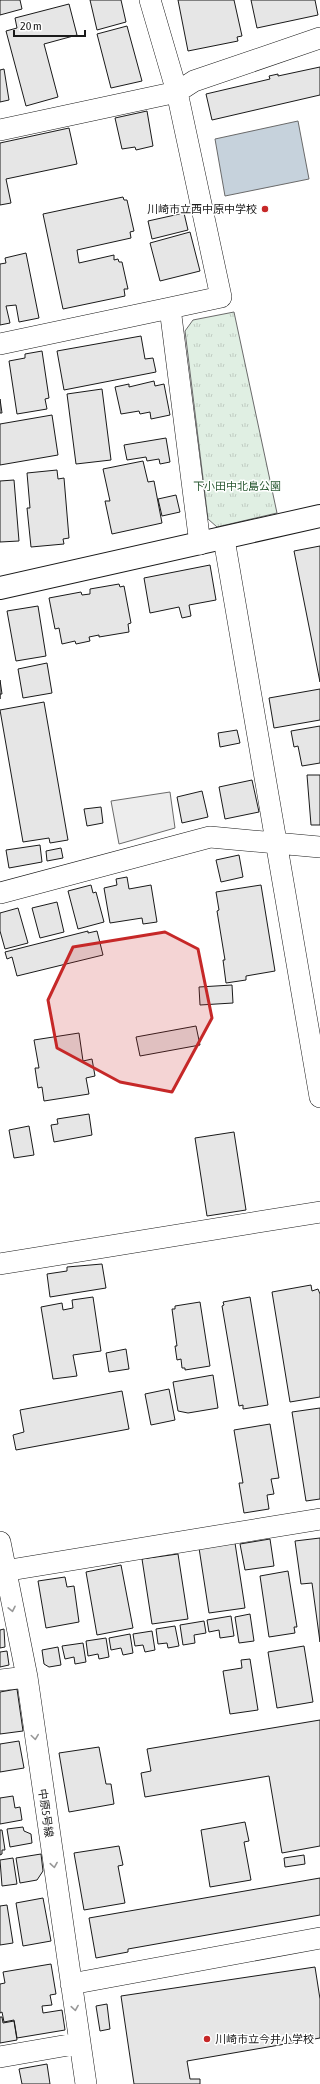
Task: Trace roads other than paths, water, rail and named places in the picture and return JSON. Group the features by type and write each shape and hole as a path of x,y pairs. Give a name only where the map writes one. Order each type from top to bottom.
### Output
{"street":[{"path":"0,344 221,297 177,92 150,0"},
{"path":"0,130 177,92 194,81 320,38"},
{"path":"170,308 200,544"},
{"path":"0,588 224,539 320,516"},
{"path":"224,539 320,1097"},
{"path":"0,893 210,837 320,846"},
{"path":"0,1264 320,1212"},
{"path":"4,1571 320,1519"},
{"name":"中原5号線","path":"0,1542 4,1571 27,1677 86,2084"},
{"path":"0,1680 27,1677"},
{"path":"71,1984 320,1938"},
{"path":"0,2057 80,2042"}],"place":[{"name":"川崎市立西中原中学校","path":"265,209"},
{"name":"川崎市立今井小学校","path":"207,2039"}],"park label":[{"name":"下小田中北島公園","path":"237,486"}]}
